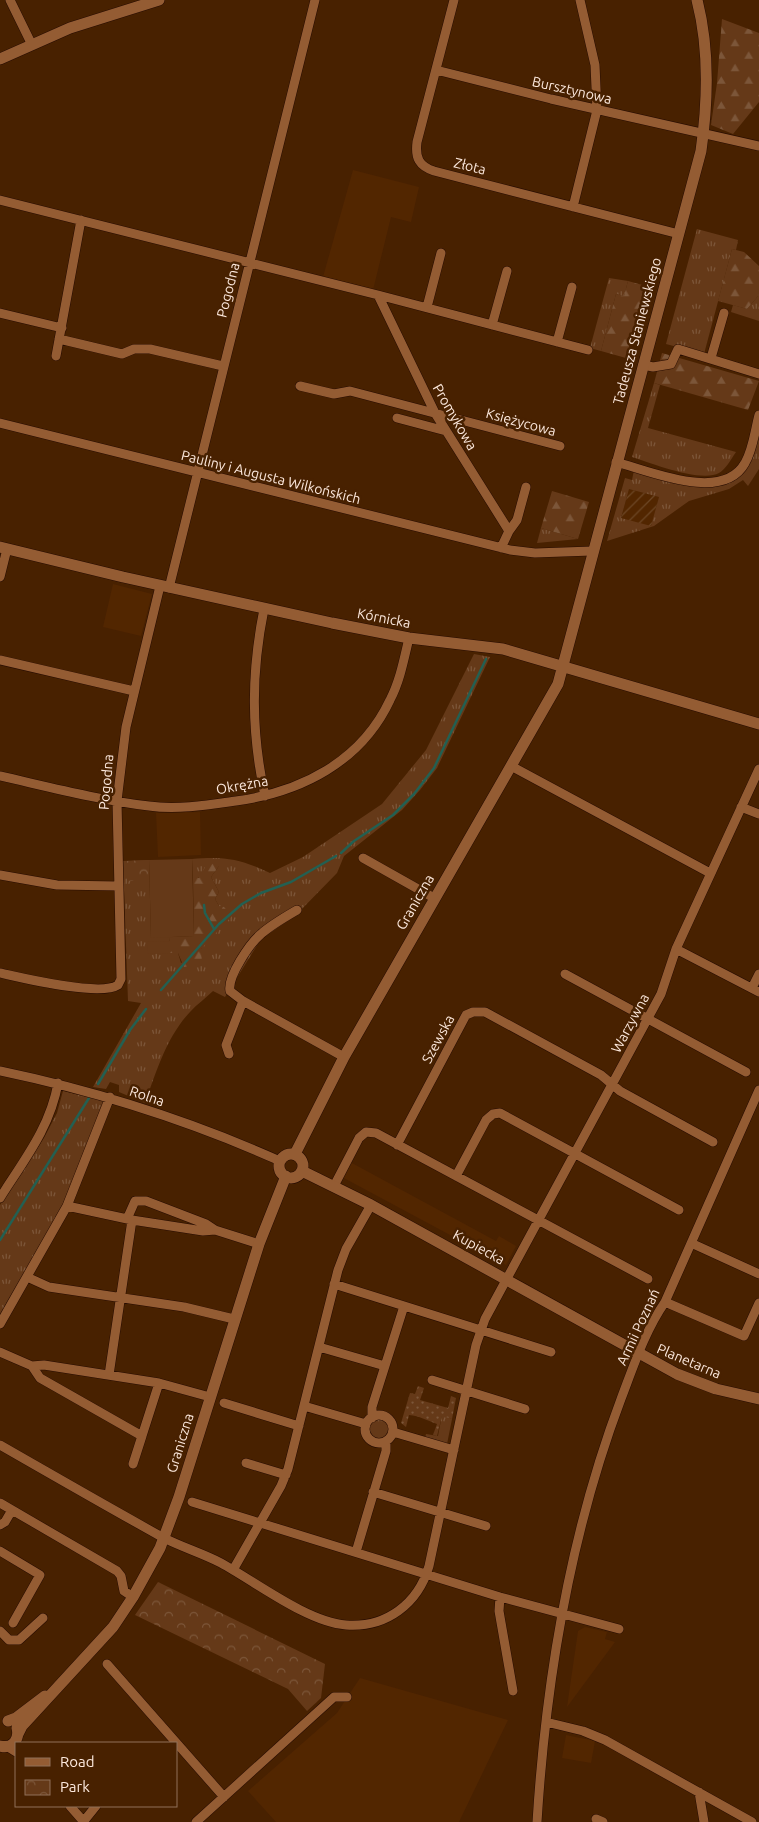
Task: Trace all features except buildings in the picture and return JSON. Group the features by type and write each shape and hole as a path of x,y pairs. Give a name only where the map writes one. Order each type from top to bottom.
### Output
{"street":[{"path":"10,0 32,45"},
{"path":"0,60 86,22 159,0"},
{"name":"Pogodna","path":"0,973 54,984 110,989 118,985 122,974 117,801 125,735 134,691 196,472 315,0"},
{"name":"Złota","path":"454,0 416,148 417,158 422,166 434,171 679,234"},
{"path":"573,207 597,110 594,65 580,0"},
{"name":"Tadeusza Staniewskiego","path":"562,667 679,234 704,133 707,70 698,0"},
{"name":"Bursztynowa","path":"436,70 597,110 759,146"},
{"path":"0,200 378,294 588,350"},
{"path":"56,356 81,220"},
{"path":"427,307 441,253"},
{"path":"492,325 507,271"},
{"path":"557,342 572,287"},
{"name":"Promykowa","path":"378,294 435,413 509,531"},
{"path":"0,313 62,328"},
{"path":"711,358 724,313"},
{"path":"59,339 122,354 134,349 150,349 223,366"},
{"path":"643,365 654,367 671,364 678,349 759,374"},
{"name":"Księżycowa","path":"300,386 334,394 350,391 560,446"},
{"path":"616,462 700,484 719,482 735,475 745,463 759,415"},
{"path":"397,418 446,431"},
{"name":"Pauliny i Augusta Wilkońskich","path":"0,424 501,548 535,553 592,551"},
{"path":"501,548 517,520 526,487"},
{"path":"0,577 3,548"},
{"name":"Kórnicka","path":"3,548 264,609 409,638 496,648 759,724"},
{"path":"264,609 254,664 253,688 255,740 265,796"},
{"name":"Okrężna","path":"0,776 117,801 156,807 209,805 265,796 313,780 336,765 356,748 376,725 391,700 409,638"},
{"path":"0,660 134,691"},
{"name":"Graniczna","path":"295,1154 344,1057 558,684 562,667"},
{"path":"511,766 710,873"},
{"name":"Warzywna","path":"0,1445 164,1538 233,1570 314,1616 334,1623 351,1625 377,1621 399,1611 418,1591 427,1573 480,1330 661,994 676,949 759,769"},
{"path":"742,807 759,814"},
{"path":"363,858 434,898"},
{"path":"0,875 57,885 118,886"},
{"path":"297,910 262,932 254,940 231,978 229,987 232,994 243,1001 344,1057"},
{"path":"676,949 756,990 759,974"},
{"path":"564,974 746,1072"},
{"path":"229,1054 226,1045 243,1001"},
{"name":"Szewska","path":"397,1144 466,1015 473,1012 484,1012 601,1075 612,1085 713,1142"},
{"name":"Rolna","path":"0,1071 58,1083 110,1098 182,1122 280,1161"},
{"path":"0,1198 47,1122 55,1102 58,1083"},
{"name":"Armii Poznań","path":"537,1822 546,1722 561,1614 588,1497 614,1416 638,1354 653,1319 664,1302 759,1090"},
{"path":"0,1324 67,1206 110,1098"},
{"path":"456,1176 486,1120 493,1114 504,1115 679,1210"},
{"path":"334,1186 364,1133 376,1133 648,1279"},
{"path":"287,1154 295,1154 303,1162 302,1171 294,1177 286,1176 280,1170 280,1161 287,1154"},
{"name":"Kupiecka","path":"302,1171 371,1205 638,1354"},
{"name":"Graniczna","path":"6,1748 19,1738 22,1726 105,1636 133,1597 164,1538 234,1318 259,1244 286,1176"},
{"path":"109,1375 132,1204 141,1200 206,1224 215,1230 259,1244"},
{"path":"233,1570 286,1475 334,1284 346,1249 371,1205"},
{"path":"67,1206 203,1231 215,1230"},
{"path":"691,1243 759,1274"},
{"path":"27,1277 49,1287 184,1307 234,1318"},
{"path":"334,1284 551,1352"},
{"path":"664,1302 744,1336 759,1304"},
{"path":"386,1441 378,1443 370,1440 366,1433 371,1410 404,1306"},
{"path":"319,1347 385,1366"},
{"path":"0,1352 32,1366 44,1365 159,1383 210,1397"},
{"name":"Planetarna","path":"638,1354 696,1382 759,1399"},
{"path":"32,1366 40,1378 142,1436"},
{"path":"432,1380 525,1409"},
{"path":"133,1464 159,1383"},
{"path":"224,1403 299,1426"},
{"path":"304,1406 369,1421 380,1416 388,1419 393,1426 393,1432 386,1441 356,1552"},
{"path":"393,1432 454,1450"},
{"path":"246,1463 286,1475"},
{"path":"373,1492 486,1526"},
{"path":"192,1502 500,1597 619,1629"},
{"path":"0,1503 117,1571 122,1576 124,1591 133,1597"},
{"path":"0,1525 5,1522 12,1510"},
{"path":"0,1551 40,1575 13,1623"},
{"path":"500,1597 499,1611 513,1691"},
{"path":"0,1632 9,1640 20,1640 43,1618"},
{"path":"107,1664 169,1740"},
{"name":"Graniczna","path":"3,1721 16,1718 35,1702 52,1692"},
{"path":"196,1822 334,1697 348,1697"},
{"path":"3,1721 16,1727 19,1738"},
{"path":"546,1722 595,1735 752,1822"},
{"path":"178,1749 224,1797"},
{"path":"700,1792 704,1822"},
{"path":"71,1807 84,1822 95,1807"}],"shaded area":[{"path":"353,170 419,187 411,222 391,217 373,290 323,277"},
{"path":"629,489 659,497 651,527 621,519"},
{"path":"113,584 152,594 141,636 103,627"},
{"path":"200,812 201,855 158,857 156,813"},
{"path":"350,1162 496,1241 499,1236 516,1246 506,1265 342,1177"},
{"path":"585,1627 607,1632 605,1639 615,1642 567,1707 578,1631"},
{"path":"360,1678 508,1720 459,1822 276,1822 248,1791 337,1713"},
{"path":"566,1735 595,1741 591,1763 562,1758"}],"green space":[{"path":"722,19 759,33 759,102 733,134 711,125 717,83"},
{"path":"697,229 738,240 736,250 732,249 704,354 666,344"},
{"path":"732,249 744,252 759,266 759,295 747,309 718,301"},
{"path":"609,278 628,281 624,296 616,294 601,351 590,348"},
{"path":"628,281 646,286 626,358 601,351 616,294 624,296"},
{"path":"759,295 759,321 731,312 733,305 747,309"},
{"path":"662,353 759,381 748,410 654,383"},
{"path":"654,383 660,385 648,428 736,452 722,471 700,476 632,457"},
{"path":"759,426 759,469 748,486 743,480 729,489 689,501 654,526 607,541 625,478 632,480 634,470 674,482 705,487 719,486 731,481 740,473","holes":["629,489 659,497 651,526 621,518"]},
{"path":"552,491 589,502 578,539 541,528"},
{"path":"541,528 578,539 537,543"},
{"path":"474,654 490,657 437,768 402,810 344,856 337,873 295,916 261,939 225,997 213,991 190,1012 169,1043 145,1103 119,1092 119,1085 110,1082 106,1089 93,1087 141,1003 128,1001 123,861 149,860 151,937 169,937 170,953 178,953 181,963 201,949 219,906 215,899 219,892 211,877 219,866 198,878 193,878 192,859 223,858 250,864 270,873 303,857 382,804 426,750"},
{"path":"192,859 194,936 151,938 149,860"},
{"path":"149,860 149,881 128,881 127,861"},
{"path":"209,860 219,866 211,877 219,892 215,899 219,906 224,907 232,916 201,949 202,964 184,967 178,953 170,953 169,937 194,936 193,878 199,878"},
{"path":"170,941 170,953 148,954 147,942"},
{"path":"63,1091 104,1101 62,1206 0,1318 0,1205 44,1138 57,1113"},
{"path":"418,1386 424,1388 420,1400 448,1408 451,1396 456,1398 452,1419 442,1416 437,1436 433,1435 437,1424 423,1418 409,1415 406,1427 401,1423 410,1393 415,1394"},
{"path":"442,1415 452,1419 447,1444 425,1438 426,1434 438,1436"},
{"path":"379,1418 387,1421 390,1429 387,1437 379,1440 371,1437 368,1429 371,1421"},
{"path":"158,1582 325,1664 321,1698 307,1711 288,1689 135,1615"}],"waterway":[{"path":"341,853 354,841 393,815 414,794 434,768 486,659"},
{"path":"161,990 219,924 242,904 261,893 291,882 336,856"},
{"path":"204,905 205,913 214,929"},
{"path":"98,1084 130,1030 146,1009"},
{"path":"0,1240 89,1098"}]}
